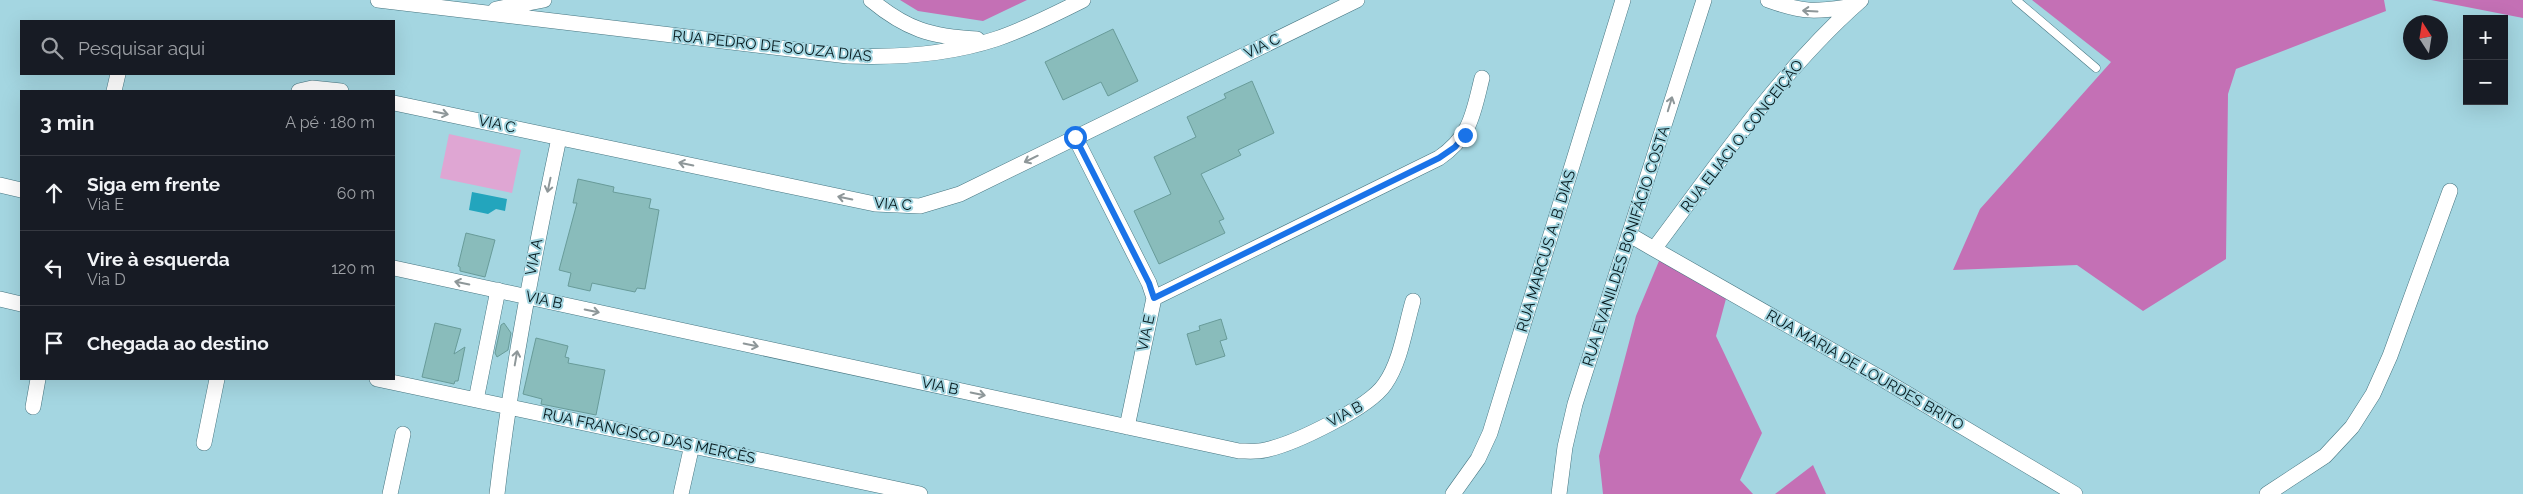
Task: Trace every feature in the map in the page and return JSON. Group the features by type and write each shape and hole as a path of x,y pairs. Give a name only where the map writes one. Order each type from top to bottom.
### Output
{"street":[{"name":"RUA PEDRO DE SOUZA DIAS","path":"378,0 848,56 916,55 951,50 995,39 1029,26 1083,0"},
{"path":"483,12 544,0"},
{"path":"871,0 894,19 928,33 955,38 995,39"},
{"name":"VIA C","path":"395,102 559,138 895,206 920,206 960,194 1356,0"},
{"name":"RUA MARCUS A. B. DIAS","path":"1453,494 1478,459 1490,433 1623,0"},
{"name":"RUA EVANILDES BONIFÁCIO COSTA","path":"1559,494 1565,448 1575,404 1704,0"},
{"path":"1768,0 1795,10 1820,11 1857,3"},
{"name":"RUA ELIACI O. CONCEIÇÃO","path":"1654,249 1754,116 1793,69 1857,3"},
{"path":"114,90 118,75"},
{"path":"1154,298 1439,158 1455,147 1471,122 1482,78"},
{"path":"303,90 312,88 331,90"},
{"name":"VIA E","path":"1075,137 1149,283 1154,298 1127,427"},
{"name":"VIA A","path":"497,494 507,406 559,138"},
{"path":"0,185 20,190"},
{"path":"2267,494 2325,456 2352,427 2373,394 2390,356 2450,191"},
{"path":"1630,234 1654,249"},
{"name":"RUA MARIA DE LOURDES BRITO","path":"1654,249 1892,385 2075,494"},
{"name":"VIA B","path":"395,268 1239,451 1264,451 1285,444 1363,405 1376,396 1394,369 1413,301"},
{"path":"476,400 498,290"},
{"path":"0,299 20,304"},
{"path":"32,408 38,380"},
{"path":"204,443 218,380"},
{"name":"RUA FRANCISCO DAS MERCÊS","path":"382,380 692,445 866,488 920,494"},
{"path":"390,494 403,434"},
{"path":"681,494 692,445"}],"lane":[{"path":"2016,0 2096,68"}],"shaded area":[{"path":"900,0 1027,0 983,21 918,11"},
{"path":"2032,0 2384,0 2386,11 2236,69 2228,94 2226,259 2143,311 2077,265 1953,270 1980,209 2111,62"},
{"path":"2431,0 2523,0 2523,18"},
{"path":"449,134 521,150 512,193 440,178"},
{"path":"1664,249 1727,295 1716,336 1762,433 1740,480 1753,494 1603,494 1599,456 1636,316"},
{"path":"1813,465 1826,494 1775,494"}],"water":[{"path":"472,192 507,199 505,211 496,209 488,214 469,210"}],"building":[{"path":"1113,29 1138,81 1108,96 1101,82 1063,100 1045,62"},
{"path":"1252,81 1274,133 1238,150 1241,155 1201,174 1224,219 1219,221 1225,233 1159,264 1134,211 1171,194 1154,157 1196,137 1187,117 1226,98 1224,94"},
{"path":"578,179 614,187 613,192 651,199 649,208 659,210 645,289 637,288 635,292 592,283 590,291 568,286 571,273 559,270 577,203 573,203"},
{"path":"466,233 495,240 485,277 460,271 458,266"},
{"path":"1221,319 1227,339 1220,341 1225,356 1196,365 1187,334 1200,330 1199,326"},
{"path":"435,323 461,329 454,354 465,347 458,381 455,381 454,384 422,377"},
{"path":"504,323 511,333 508,350 497,357 495,353 501,325"},
{"path":"536,338 568,346 565,357 569,358 568,363 605,370 596,415 541,404 542,399 523,394"}],"route":[{"path":"1075,137 1149,283 1154,298 1439,158 1455,147 1465,135"}]}
